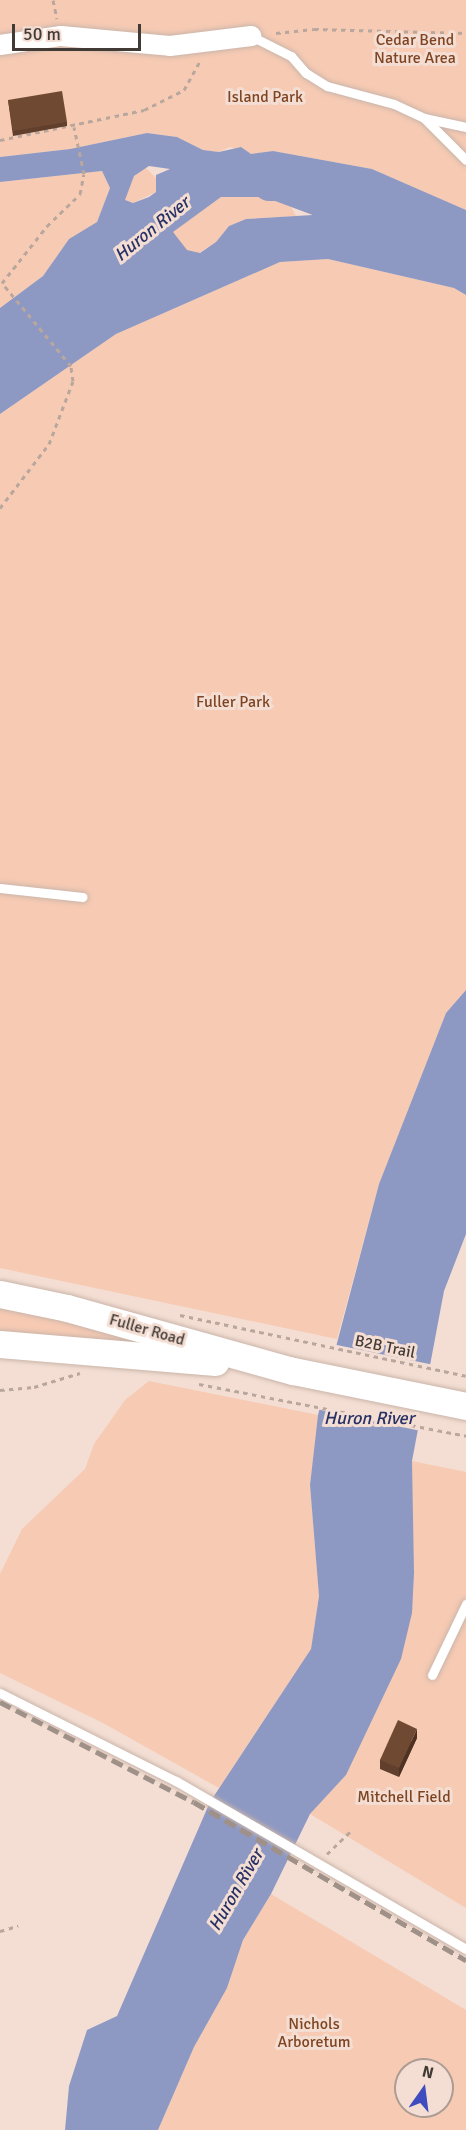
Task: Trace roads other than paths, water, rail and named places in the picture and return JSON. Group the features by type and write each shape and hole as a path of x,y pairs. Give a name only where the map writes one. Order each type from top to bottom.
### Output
{"main road":[{"name":"Fuller Road","path":"0,1294 68,1308 293,1371 456,1404"},
{"name":"Fuller Road","path":"0,1344 293,1371"}],"street":[{"path":"0,45 61,36 137,45 203,43 251,36"}],"lane":[{"path":"251,36 291,56 306,73 327,86 394,104 424,118 466,127"},
{"path":"424,118 466,160"},
{"path":"0,888 83,897"},
{"path":"432,1676 466,1604"},
{"path":"0,1693 112,1746 466,1949"}],"water":[{"name":"Huron River","path":"147,133 177,137 203,150 219,152 241,147 251,154 273,151 372,169 466,210 466,295 454,288 328,259 280,262 116,334 0,414 0,308 43,276 69,239 97,222 110,188 102,171 0,182 0,157 70,149","holes":["149,166 170,169 156,175 156,192 149,197 133,203 125,200 134,176","221,197 322,197 346,213 246,219 229,226 216,242 200,253 187,250 173,232"]},
{"name":"Huron River","path":"466,990 466,1234 444,1291 412,1461 414,1573 412,1613 401,1659 346,1775 310,1814 271,1894 243,1940 227,1988 194,2047 158,2130 65,2130 69,2086 87,2030 117,2016 210,1802 311,1649 319,1596 310,1485 318,1415 379,1184 446,1013"}],"waterway":[{"name":"Huron River","path":"269,185 278,185 380,223"}],"railway":[{"path":"0,1702 194,1802 466,1960"}],"park label":[{"name":"Cedar Bend Nature Area","path":"415,49"},
{"name":"Island Park","path":"265,97"},
{"name":"Fuller Park","path":"233,702"},
{"name":"Mitchell Field","path":"404,1797"},
{"name":"Nichols Arboretum","path":"314,2033"}]}
